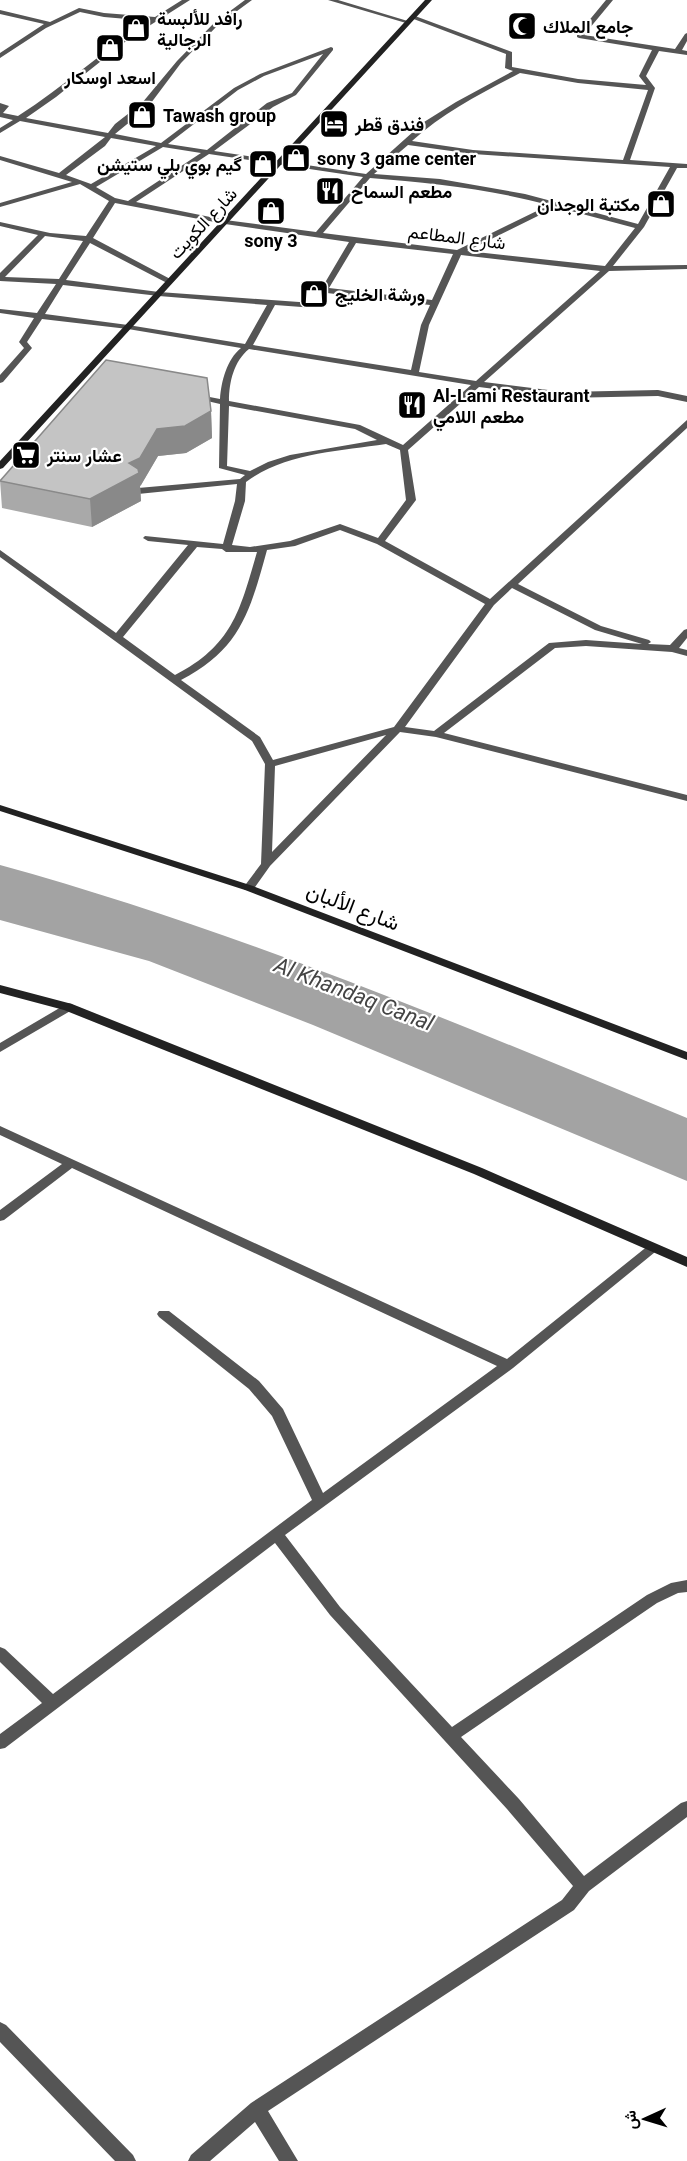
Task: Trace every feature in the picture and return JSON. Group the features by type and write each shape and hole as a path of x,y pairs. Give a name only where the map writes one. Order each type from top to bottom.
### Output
{"main road":[{"name":"شارع الكويت","path":"0,466 87,378 128,327 429,0"},
{"name":"شارع الألبان","path":"0,808 249,888 687,1056"},
{"path":"0,989 68,1007 478,1171 687,1263"}],"street":[{"path":"0,131 54,96 128,37 187,0"},
{"path":"60,176 146,105 179,62 216,24 249,0"},
{"path":"335,0 410,20 510,53 508,68 578,81 652,88"},
{"path":"610,0 579,36 687,53"},
{"path":"0,56 51,24 79,10 104,15 155,19"},
{"path":"0,12 51,24"},
{"path":"676,52 687,35"},
{"path":"652,88 642,76 656,49"},
{"path":"90,188 118,174 162,145 236,88 262,75 331,50 294,94 270,105 208,152 130,203"},
{"path":"318,235 368,176 409,143 427,124 458,103 519,71"},
{"path":"626,161 652,88"},
{"path":"0,105 5,106 0,113 19,119 279,163 368,176 440,181 525,196 640,227"},
{"path":"409,143 473,152 687,166"},
{"name":"شارع المطاعم","path":"0,158 81,182 113,200 225,222 354,240 607,269 687,267"},
{"path":"404,449 607,269 640,227 675,165"},
{"path":"0,205 81,182"},
{"path":"0,380 28,348 23,342 113,200"},
{"path":"414,374 425,325 458,252 556,204"},
{"path":"0,224 43,234 88,239 170,281"},
{"path":"0,278 43,234"},
{"path":"0,278 61,282 159,294 315,306 354,240"},
{"path":"324,290 436,303"},
{"path":"222,483 225,385 237,355 248,346 273,302"},
{"path":"0,311 128,327 478,384 564,395 658,393 687,399"},
{"path":"186,395 357,427 404,449"},
{"path":"249,888 266,864 398,729 491,603 687,423"},
{"path":"138,491 222,483 246,477 287,460 388,441"},
{"path":"380,542 411,500 404,449"},
{"path":"223,468 246,477"},
{"path":"226,549 246,477"},
{"path":"148,538 226,549 263,548 292,544 340,527 380,542 491,603"},
{"path":"117,638 193,545"},
{"path":"174,680 190,673 228,642 242,618 263,548"},
{"path":"0,553 256,739 270,764 266,864"},
{"path":"513,585 598,628 687,652"},
{"path":"672,649 687,632"},
{"path":"436,734 552,645 586,643 672,649"},
{"path":"270,764 398,729 436,734 687,798"},
{"path":"0,1048 68,1007"},
{"path":"0,1130 508,1365"},
{"path":"0,1217 71,1163"},
{"path":"0,1743 276,1534 508,1365 654,1248"},
{"path":"164,1314 254,1385 278,1413 320,1502"},
{"path":"276,1534 335,1611 451,1736 583,1886"},
{"path":"451,1736 652,1599 676,1587 687,1586"},
{"path":"0,1653 52,1703"},
{"path":"197,2161 257,2109 568,1905 583,1886 687,1808"},
{"path":"0,2030 127,2161"},
{"path":"257,2109 289,2161"}],"water":[{"name":"Al Khandaq Canal","path":"0,865 88,891 262,949 433,1014 687,1118 687,1181 313,1025 149,961 0,920"}],"building":[{"path":"106,360 207,378 211,411 185,426 157,429 140,458 129,463 138,469 139,473 90,499 0,481"}],"place":[{"name":"جامع الملاك","path":"522,26"},
{"name":"رافد للألبسة الرجالية","path":"136,28"},
{"name":"اسعد اوسكار","path":"110,48"},
{"name":"Tawash group","path":"142,115"},
{"name":"فندق قطر","path":"334,124"},
{"name":"sony 3 game center","path":"296,158"},
{"name":"گيم بوي بلي ستيشن","path":"263,164"},
{"name":"مطعم السماح","path":"330,191"},
{"name":"مكتبة الوجدان","path":"661,204"},
{"name":"sony 3","path":"271,211"},
{"name":"ورشة الخليج","path":"314,294"},
{"name":"Al-Lami Restaurant مطعم اللامي","path":"412,405"},
{"name":"عشار سنتر","path":"26,455"}]}
